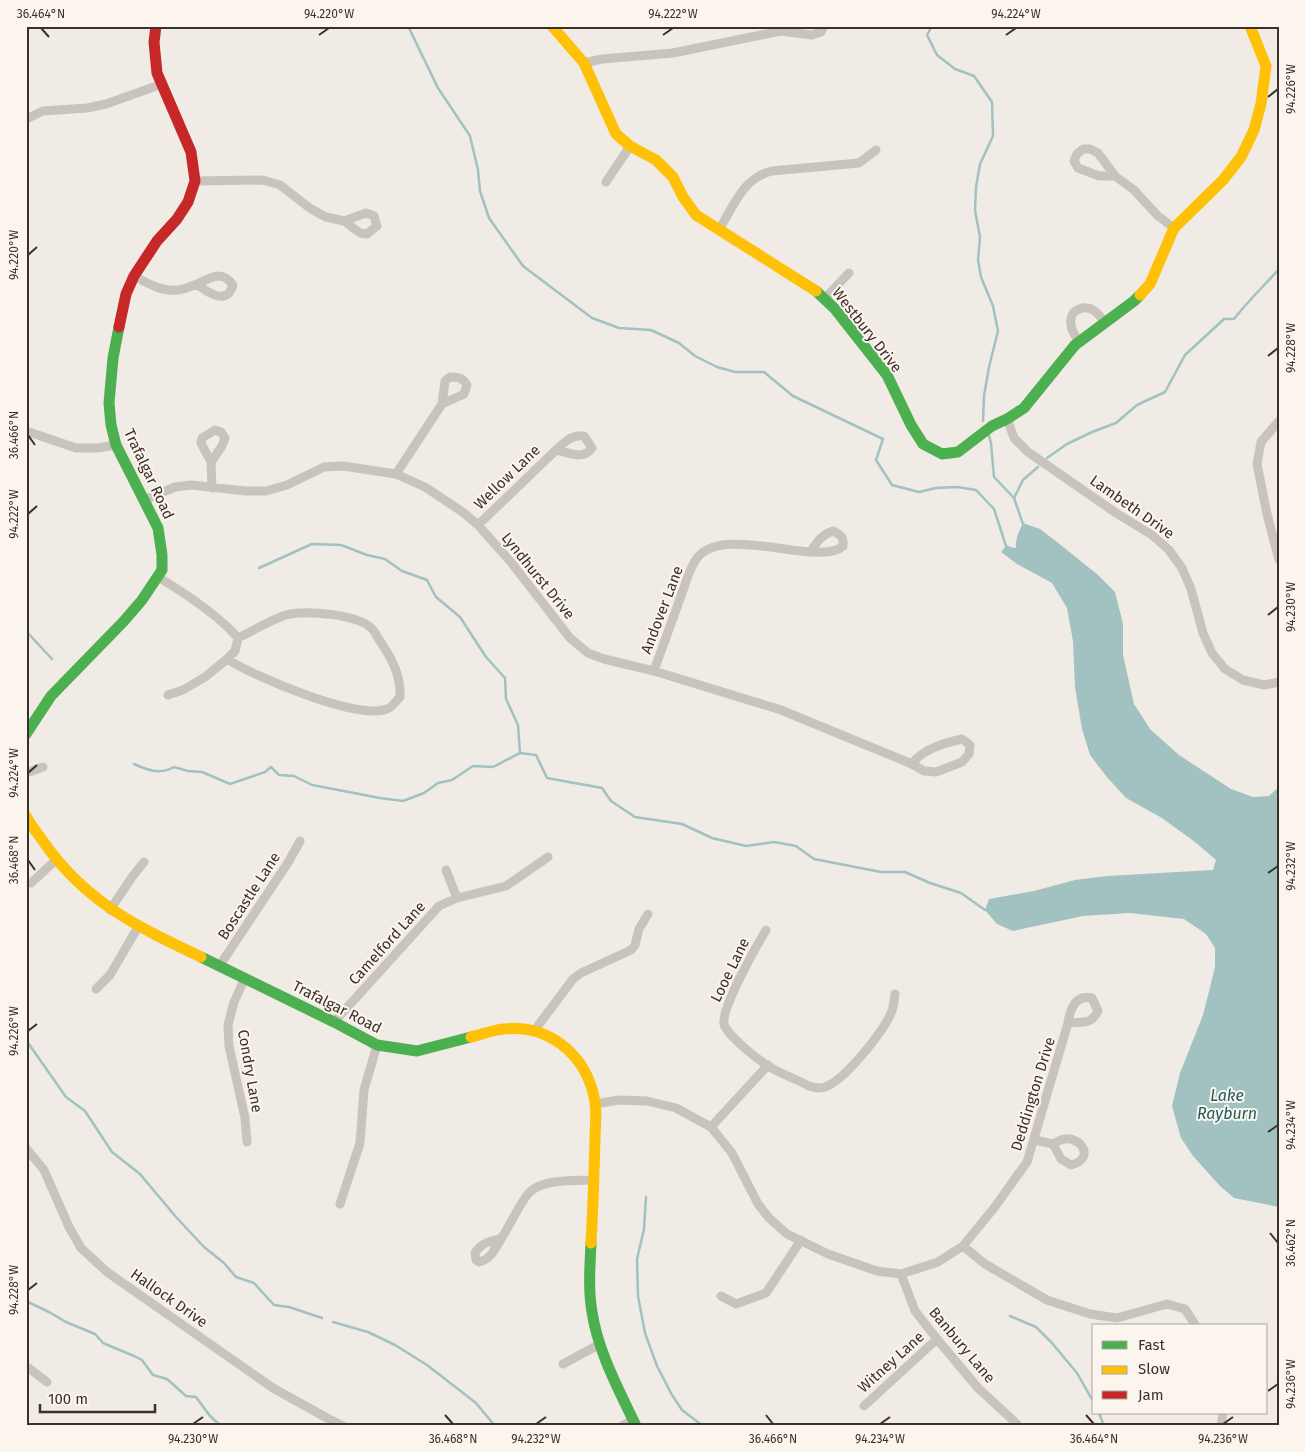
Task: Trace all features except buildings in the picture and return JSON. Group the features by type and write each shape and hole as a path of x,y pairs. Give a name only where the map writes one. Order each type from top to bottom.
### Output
{"street":[{"name":"Trafalgar Road","path":"26,734 51,696 124,621 162,570 158,528 116,445 111,425 109,385 126,294 134,276 157,241 181,214 188,202 195,181 191,152 162,84 155,61 154,42 156,26"},
{"name":"Westbury Drive","path":"552,26 584,63 616,134 630,146 656,160 673,177 683,198 696,215 808,285 825,298 887,375 910,425 923,444 942,454 958,452 992,426 1007,420 1024,408 1079,342 1134,302 1150,284 1174,228 1223,180 1241,157 1254,130 1261,104 1266,66 1250,26"},
{"path":"584,63 602,59 673,53 781,31 790,26"},
{"path":"781,31 812,35 821,32 824,26"},
{"path":"26,119 43,110 87,108 106,104 162,84"},
{"path":"606,182 630,146"},
{"path":"719,230 743,189 752,179 760,174 772,171 859,163 876,150"},
{"path":"1115,176 1134,190 1158,216 1174,228"},
{"path":"195,181 263,180 280,185 311,209 326,217 344,221"},
{"path":"825,298 849,273"},
{"path":"134,276 162,289 177,290 197,284"},
{"path":"1079,342 1072,330 1070,320 1076,310 1081,308 1093,309 1104,322"},
{"path":"396,474 442,404"},
{"name":"Lambeth Drive","path":"1007,420 1014,438 1028,452 1116,513 1152,535 1169,550 1182,568 1192,589 1203,633 1212,653 1225,669 1244,680 1264,685 1279,682"},
{"path":"1279,421 1261,442 1257,464 1279,560"},
{"path":"26,432 76,448 98,448 116,445"},
{"name":"Wellow Lane","path":"478,525 556,450"},
{"path":"211,462 212,488"},
{"name":"Lyndhurst Drive","path":"144,500 174,488 191,485 246,491 266,491 287,486 324,467 343,466 396,474 425,487 464,513 478,525 510,561 570,638 588,653 781,710 912,764 924,771 936,772 962,762 969,754 970,745 962,739 949,742 917,756 912,764"},
{"name":"Andover Lane","path":"654,672 697,557 711,547 732,544 811,551"},
{"path":"158,577 229,628 238,638"},
{"path":"227,659 237,666 283,687 347,707 372,711 389,708 400,697 401,684 384,647 371,627 352,618 331,614 308,613 286,615 238,638"},
{"path":"168,695 183,690 205,677 235,651 238,638"},
{"path":"26,773 43,767"},
{"name":"Trafalgar Road","path":"26,816 56,860 83,889 110,910 138,927 245,978 377,1045 417,1050 444,1046 496,1030 518,1029 534,1031 556,1040 568,1049 580,1064 590,1083 595,1104 594,1180 589,1281 592,1313 600,1344 630,1424"},
{"name":"Boscastle Lane","path":"220,966 289,861 300,840"},
{"name":"Camelford Lane","path":"334,1022 423,921 439,906 457,898 506,886 548,857"},
{"path":"31,883 56,860"},
{"path":"110,910 144,862"},
{"path":"446,870 457,898"},
{"path":"534,1031 573,979 581,973 631,950 636,945 639,929 648,914"},
{"path":"96,989 110,975 138,927"},
{"name":"Looe Lane","path":"766,930 752,954 724,1014 724,1020 728,1031 768,1065 809,1086 825,1087 855,1062 874,1040 892,1011 895,994"},
{"name":"Condry Lane","path":"245,978 234,1002 228,1025 229,1046 245,1118 247,1142"},
{"name":"Deddington Drive","path":"595,1104 619,1100 647,1101 676,1108 711,1127 732,1153 758,1204 769,1218 787,1234 828,1254 877,1270 901,1274 938,1262 964,1246 1027,1162 1068,1023"},
{"path":"340,1204 360,1143 364,1090 377,1045"},
{"path":"711,1127 768,1065"},
{"path":"1035,1140 1054,1144"},
{"name":"Hallock Drive","path":"26,1148 44,1170 69,1227 81,1248 107,1272 273,1388 343,1426"},
{"path":"501,1239 528,1193 540,1185 563,1181 594,1180"},
{"path":"720,1296 736,1304 766,1293 801,1240"},
{"path":"964,1246 985,1264 1047,1300 1090,1314 1117,1318 1167,1304 1185,1309 1195,1324"},
{"name":"Banbury Lane","path":"901,1274 915,1311 978,1388 1017,1425"},
{"name":"Witney Lane","path":"864,1406 937,1339"},
{"path":"563,1364 600,1344"},
{"path":"26,1366 47,1382"}],"water":[{"name":"Lake Rayburn","path":"1023,523 1040,529 1098,575 1115,592 1123,624 1123,655 1134,704 1150,729 1179,755 1231,789 1253,797 1269,796 1279,787 1279,1207 1234,1198 1220,1186 1193,1156 1181,1138 1172,1106 1180,1073 1203,1015 1215,967 1215,948 1206,934 1184,919 1130,913 1083,916 1013,931 997,924 985,910 989,899 1034,891 1075,880 1107,876 1213,870 1216,860 1162,818 1126,798 1090,755 1082,729 1075,687 1073,641 1067,608 1052,583 1017,564 1001,552 1006,546 1016,548"}],"waterway":[{"path":"408,26 438,88 470,136 478,170 480,191 489,218 523,266 592,318 619,328 651,330 679,343 695,356 717,367 735,372 764,372 793,396 883,439 876,460 892,485 919,492 936,488 957,487 976,490 994,509 1006,546 1008,547"},
{"path":"932,26 927,35 937,55 955,69 974,76 992,102 993,136 980,164 975,210 980,237 978,260 981,277 993,306 998,331 984,396 983,421"},
{"path":"1047,458 1067,444 1116,423 1137,405 1165,392 1185,355 1224,319 1234,319 1279,269"},
{"path":"989,436 994,477 1014,498 1023,524"},
{"path":"1014,498 1023,480 1038,467"},
{"path":"259,568 312,544 341,545 367,555 385,559 402,571 427,580 436,597 460,617 486,657 505,678 506,699 518,725 520,753"},
{"path":"26,631 52,659"},
{"path":"134,764 154,771 164,771 174,767 202,772 230,784 265,772 271,767 279,775 294,776 312,785 403,801 424,793 438,783 452,780 473,766 493,767 520,753 536,755 547,778 602,788 611,801 635,817 682,824 712,838 746,846 774,842 796,846 814,859 881,872 905,872 930,883 961,893 985,910 988,910"},
{"path":"26,1040 66,1097 85,1111 112,1152 140,1174 204,1247 224,1263 236,1277 254,1283 274,1305 289,1307 322,1318"},
{"path":"646,1197 644,1229 637,1259 638,1296 645,1333 657,1366 672,1395 682,1410 703,1426"},
{"path":"26,1301 66,1322 95,1334 103,1343 142,1360 153,1375 167,1379 186,1396 196,1397 210,1416 221,1426"},
{"path":"1010,1316 1036,1327 1052,1343 1077,1373 1092,1399"},
{"path":"333,1322 368,1332 395,1345 427,1365 476,1403 495,1426"},
{"path":"1099,1414 1104,1426"}],"traffic: fast":[{"path":"816,291 835,309 887,375 911,425 923,444 942,454 958,452 992,426 1024,408 1075,345 1140,295"},
{"path":"26,734 51,696 124,621 142,600 162,570 158,528 116,445 111,425 109,403 113,358 119,327"},
{"path":"201,957 377,1045 417,1051 471,1037"},
{"path":"591,1243 590,1295 595,1327 604,1356 636,1426"}],"traffic: slow":[{"path":"552,26 584,63 616,134 630,146 656,160 673,177 683,197 696,215 816,291"},
{"path":"1140,295 1150,284 1174,228 1223,180 1241,157 1254,130 1261,104 1266,66 1250,26"},
{"path":"26,816 61,865 96,898 135,924 201,957"},
{"path":"471,1037 497,1030 515,1029 532,1031 548,1036 562,1045 574,1056 583,1069 591,1085 596,1111 591,1243"}],"traffic: jam":[{"path":"119,327 126,294 134,276 157,241 177,219 188,202 195,181 191,152 157,73 154,42 156,26"}]}
